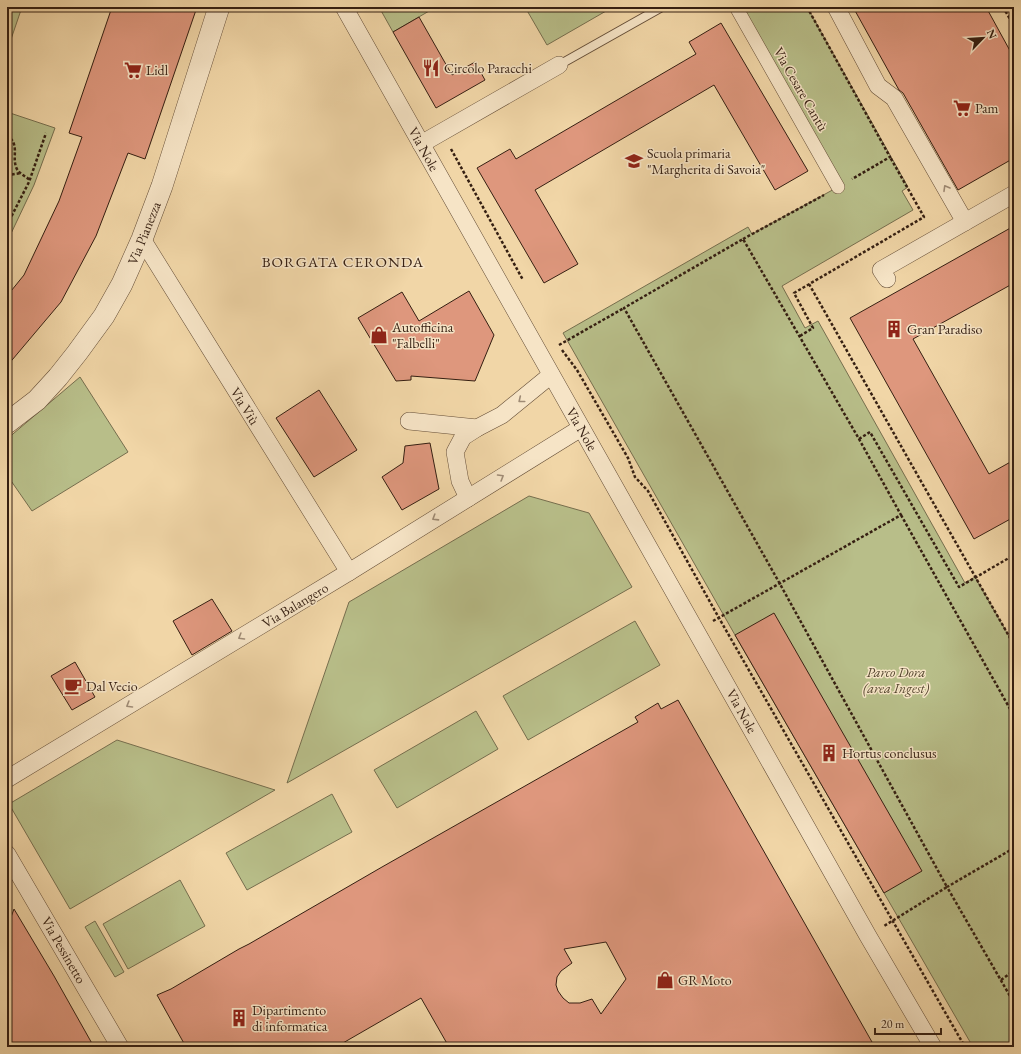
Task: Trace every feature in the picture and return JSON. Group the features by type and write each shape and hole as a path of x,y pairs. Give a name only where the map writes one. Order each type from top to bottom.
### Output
{"street":[{"name":"Via Pianezza","path":"7,424 36,400 58,377 104,316 122,284 142,239 162,186 218,7"},
{"name":"Via Nole","path":"344,7 868,936 933,1047"},
{"name":"Via Cesare Cantù","path":"736,7 838,187"},
{"path":"836,7 878,86 894,98 965,222"},
{"path":"421,144 559,65"},
{"path":"887,279 881,270 1014,194"},
{"name":"Via Viù","path":"142,239 348,572"},
{"path":"468,498 460,481 455,452 463,438 477,428 502,415 551,375"},
{"path":"409,421 477,428"},
{"name":"Via Balangero","path":"7,779 348,572 581,428"},
{"name":"Via Pessinetto","path":"7,854 120,1047"}],"lane":[{"path":"559,65 662,7"}],"path":[{"path":"1003,7 1014,26"},
{"path":"442,132 525,284"},
{"path":"7,226 30,180 46,133"},
{"path":"7,135 14,142 16,168 30,180"},
{"path":"800,336 813,328 794,293 924,217 890,157"},
{"path":"7,176 21,173"},
{"path":"559,345 743,239 800,336 1013,711 1014,716"},
{"path":"809,284 1014,645"},
{"path":"624,308 1014,1003"},
{"path":"555,338 577,370 628,458 635,476 648,491 719,618 965,1047"},
{"path":"859,440 870,432 959,587 1014,556"},
{"path":"696,631 901,515"},
{"path":"868,936 1014,848"},
{"path":"1000,980 1012,972 1014,976"}],"green space":[{"path":"7,7 22,7 7,51"},
{"path":"379,7 436,7 393,32"},
{"path":"525,7 613,7 547,45"},
{"name":"Parco Dora (area Ingest)","path":"736,7 807,7 908,187 902,191 913,210 782,286 805,328 818,321 965,583 975,577 1014,645 1014,1047 973,1047 735,635 563,333 748,227 752,234 838,187"},
{"path":"7,112 55,128 34,185 7,242"},
{"path":"80,377 128,452 32,511 7,475 7,439"},
{"path":"529,496 589,513 632,587 287,783 349,602"},
{"path":"635,621 660,665 528,740 503,696"},
{"path":"476,711 498,749 397,808 374,770"},
{"path":"117,740 275,790 70,909 9,804"},
{"path":"332,794 352,832 247,890 226,853"},
{"path":"180,880 205,926 128,969 103,924"},
{"path":"95,921 124,972 115,977 85,927"}],"building":[{"path":"112,7 197,7 145,159 128,153 96,236 61,302 7,366 7,296 24,275 59,201 82,137 69,133"},
{"name":"Pam","path":"853,7 986,7 1014,58 1014,158 958,190 903,93 899,90"},
{"name":"Circolo Paracchi","path":"419,17 452,75 475,62 485,80 436,108 393,32"},
{"path":"721,23 808,171 775,190 714,85 535,190 578,264 544,283 477,168 510,149 516,159 696,54 689,42"},
{"name":"Gran Paradiso","path":"1014,226 1014,283 913,339 989,474 1014,460 1014,517 974,539 850,318"},
{"path":"469,291 494,335 475,381 411,376 411,380 396,381 358,318 402,292 419,321"},
{"path":"319,390 357,450 314,477 276,418"},
{"path":"430,443 439,489 402,510 382,477 403,463 405,446"},
{"path":"212,599 232,631 192,655 173,621"},
{"name":"Hortus conclusus","path":"774,613 922,871 884,893 735,635"},
{"name":"Dal Vecio","path":"75,662 95,697 72,710 51,676"},
{"path":"678,700 872,1042 863,1047 449,1047 421,998 336,1047 186,1047 157,995 171,989 638,722 635,717 658,703 661,709","holes":["606,942 626,979 601,1014 592,999 580,1003 569,1003 563,998 556,985 557,977 561,971 572,963 564,949"]},
{"path":"14,909 94,1047 7,1047 7,928"}],"place":[{"name":"Circolo Paracchi","path":"431,68"},
{"name":"Lidl","path":"133,70"},
{"name":"Pam","path":"962,108"},
{"name":"Scuola primaria \"Margherita di Savoia\"","path":"634,161"},
{"name":"Gran Paradiso","path":"894,329"},
{"name":"Autofficina \"Falbelli\"","path":"379,335"},
{"name":"Dal Vecio","path":"73,686"},
{"name":"Hortus conclusus","path":"829,753"},
{"name":"GR Moto","path":"665,980"},
{"name":"Dipartimento di informatica","path":"239,1018"}],"district":[{"name":"BORGATA CERONDA","path":"343,262"}]}
